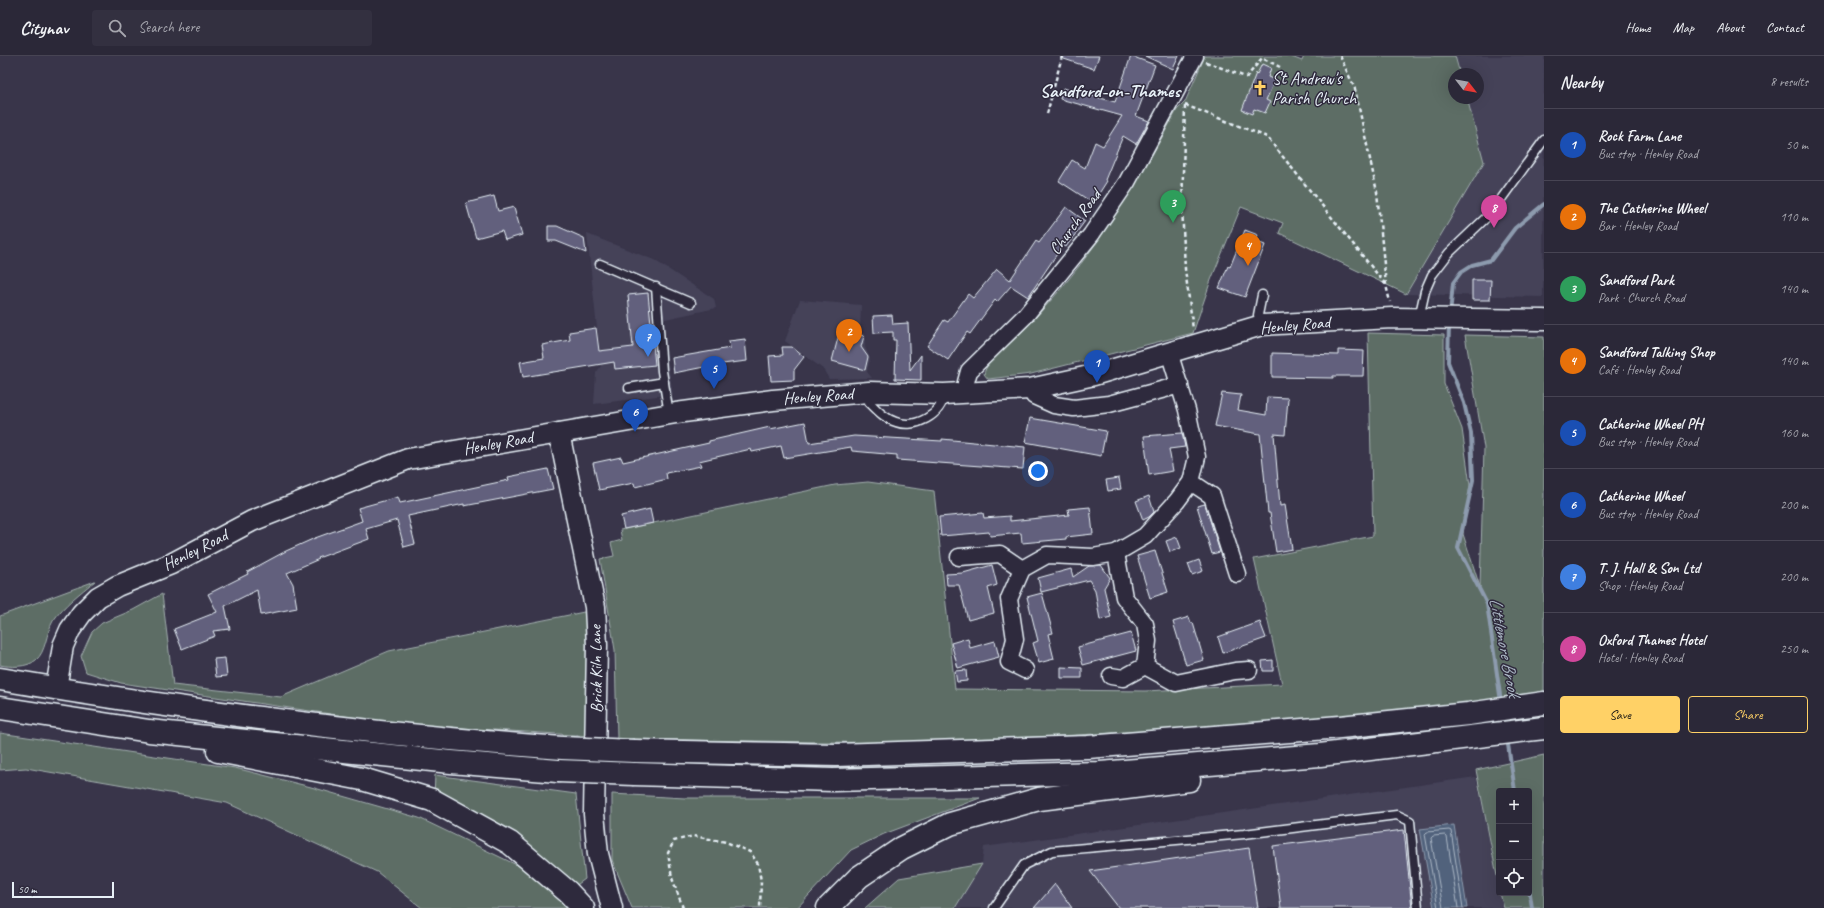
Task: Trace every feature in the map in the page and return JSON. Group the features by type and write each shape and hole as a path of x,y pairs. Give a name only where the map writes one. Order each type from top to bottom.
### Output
{"main road":[{"path":"0,679 183,709 325,727 451,740 562,748 634,751 836,755 1088,747 1332,728 1468,714 1535,705"},
{"path":"0,708 149,731 451,762 558,771 833,780 1100,773 1320,755 1536,729"},
{"path":"149,731 212,750 362,779 432,800 510,843 568,892 584,908"},
{"path":"828,908 859,877 902,848 950,824 1039,799 1235,774 1320,755"}],"street":[{"name":"Church Road","path":"967,393 966,382 969,371 1025,316 1091,235 1127,182 1179,102 1195,57"},
{"name":"Henley Road","path":"56,689 63,646 70,630 82,613 98,597 117,586 171,564 252,521 408,459 559,432 773,400 869,392 944,394 1030,389 1094,375 1262,325 1392,318 1544,320"},
{"path":"1026,670 1009,662 1015,639 1009,599 1022,570 1047,555 1092,557 1116,554 1145,536 1177,501 1191,482 1197,457 1180,385 1169,352"},
{"path":"1030,389 1034,396 1054,405 1074,408 1109,404 1180,385"},
{"name":"Brick Kiln Lane","path":"559,432 595,607 597,644 594,814 598,854 612,908"},
{"path":"1191,482 1212,496 1237,574"},
{"path":"959,558 1000,554 1022,570"},
{"path":"1116,554 1124,597 1145,624 1148,641 1145,666"},
{"path":"1145,666 1176,684 1235,671 1249,670"},
{"path":"1111,676 1123,678 1145,666"}],"lane":[{"path":"1418,319 1425,291 1432,275 1449,253 1491,213 1544,140"},
{"path":"600,264 691,303"},
{"path":"656,287 664,382 669,415"},
{"path":"1262,295 1258,314 1262,325"},
{"path":"629,388 664,382"},
{"path":"869,392 869,402 887,418 898,423 910,424 931,416 941,405 944,394"},
{"path":"994,908 1024,865 1052,851 1244,834 1397,815 1410,821 1418,908"}],"path":[{"path":"1047,114 1062,56"},
{"path":"1340,56 1355,89 1377,192 1386,285 1390,299 1392,318"},
{"path":"1195,57 1247,78 1262,58 1280,67"},
{"path":"1199,344 1193,332 1185,269 1179,102 1266,137 1386,285"},
{"path":"683,908 672,878 668,853 674,841 693,836 726,842 750,852 758,864 761,881 760,908"}],"shaded area":[{"path":"1455,56 1544,56 1543,297 1406,294 1484,162 1469,104 1484,104 1484,68 1458,68"},
{"path":"587,234 654,260 714,299 716,308 661,320 673,394 594,404 596,373 601,366"},
{"path":"800,300 861,305 860,332 865,334 865,347 870,359 867,372 872,378 829,379 823,369 785,341"},
{"path":"1476,777 1496,872 1496,896 1501,896 1504,908 865,908 899,878 982,864 984,847"}],"green space":[{"path":"1205,56 1289,56 1302,61 1304,56 1455,56 1458,68 1448,68 1448,104 1469,104 1484,162 1406,294 1279,233 1283,223 1241,207 1211,280 1193,333 1031,374 988,379 984,374 989,364 999,352 1024,330 1053,298 1105,231 1135,184 1177,110 1185,102"},
{"path":"1368,333 1444,335 1444,384 1462,429 1470,485 1463,534 1480,587 1484,448 1465,335 1544,337 1544,691 1483,702 1287,723 1060,736 897,743 617,739 615,650 600,559 614,556 611,543 622,540 620,530 835,485 868,482 934,491 955,689 1145,691 1282,684 1254,559 1373,536"},
{"path":"95,581 67,604 57,615 53,621 42,652 36,660 23,666 0,665 0,616"},
{"path":"162,594 173,685 281,697 389,651 589,611 590,736 398,724 121,683 86,672 81,656 92,632 102,623 133,610"},
{"path":"0,733 235,768 311,787 419,818 525,869 554,894 566,908 422,908 377,872 227,803 26,768 0,770"},
{"path":"1544,755 1544,908 1504,908 1501,896 1532,896 1532,788 1496,788 1496,871 1476,770"},
{"path":"435,775 576,794 585,879 574,887 434,796"},
{"path":"612,794 685,798 980,798 884,834 851,850 797,908 632,908 612,860"},
{"path":"982,864 955,908 865,908 899,878"}],"water":[{"path":"1454,825 1467,908 1434,908 1420,829"}],"building":[{"path":"1062,56 1099,56 1094,69 1061,58"},
{"path":"1131,56 1155,65 1136,116 1149,121 1136,144 1123,136 1105,180 1107,181 1093,203 1059,181 1072,160 1085,168 1095,142 1103,146 1122,116 1060,99 1063,88 1115,102"},
{"path":"1145,56 1179,56 1173,69"},
{"name":"St Andrew's Parish Church","path":"1262,64 1271,68 1268,77 1275,80 1266,100 1270,102 1265,113 1254,109 1252,114 1242,110 1256,73 1257,74"},
{"path":"494,196 498,211 514,207 522,235 505,240 502,231 476,238 466,203"},
{"path":"1066,207 1085,221 1066,247 1063,245 1028,297 1011,286 997,302 995,300 970,334 967,332 948,360 927,346 944,320 948,322 968,294 973,298 997,269 1010,280 1036,241 1039,243"},
{"path":"548,226 557,226 584,238 586,253 556,241 548,241"},
{"path":"1245,230 1258,235 1255,241 1265,245 1245,297 1219,288 1228,266 1230,267"},
{"path":"1472,280 1491,280 1490,300 1472,300"},
{"path":"648,293 655,365 615,369 614,362 523,377 520,362 544,358 542,345 570,340 569,332 596,328 599,351 633,347 628,295"},
{"path":"892,315 893,324 908,323 910,370 921,355 921,380 895,379 896,340 893,340 893,332 874,333 873,316"},
{"path":"840,330 864,336 861,347 868,357 865,370 832,361"},
{"path":"745,339 747,361 714,365 674,373 672,358 730,348 729,341"},
{"path":"782,347 792,347 804,357 794,370 794,380 771,381 769,356 783,355"},
{"path":"1338,350 1364,351 1363,376 1333,376 1333,378 1272,377 1272,353 1338,355"},
{"path":"1222,393 1241,395 1238,410 1266,415 1267,397 1288,398 1285,435 1274,434 1280,506 1285,505 1292,549 1276,552 1270,513 1268,513 1260,434 1215,426"},
{"path":"1030,418 1106,431 1101,456 1025,442"},
{"path":"805,422 809,443 854,436 942,441 942,439 1025,447 1023,469 897,460 897,455 852,451 851,447 784,458 781,446 752,452 751,449 699,461 701,466 666,473 667,479 635,487 634,483 599,490 593,463 621,457 623,462 709,443 709,441 770,427 770,429"},
{"path":"1182,433 1185,447 1169,449 1173,471 1149,475 1144,436"},
{"path":"548,469 553,489 464,506 464,504 408,516 415,544 404,547 397,520 366,529 369,539 318,558 319,559 287,573 293,584 297,608 261,615 257,590 225,606 230,629 213,631 215,636 182,649 174,629 217,612 208,594 248,574 247,572 286,551 315,538 362,521 358,508 398,497 400,503 509,480 508,477"},
{"path":"1119,478 1121,489 1108,491 1106,480"},
{"path":"1149,496 1154,512 1143,520 1136,501"},
{"path":"1205,504 1220,552 1212,554 1197,506"},
{"path":"1090,507 1093,534 1066,537 1066,539 1022,543 1021,533 990,536 989,532 941,536 939,517 983,513 984,518 1010,516 1010,521 1069,515 1068,509"},
{"path":"650,509 653,523 624,529 621,516"},
{"path":"1177,537 1181,548 1170,552 1166,541"},
{"path":"1155,551 1168,592 1150,598 1137,556"},
{"path":"1199,560 1203,571 1192,575 1188,564"},
{"path":"992,565 997,585 988,588 994,613 968,620 959,585 947,585 946,574 963,573"},
{"path":"1101,565 1110,578 1104,588 1111,617 1100,620 1095,590 1089,580 1041,592 1038,578 1071,569 1073,577 1089,566"},
{"path":"1042,593 1053,633 1048,634 1054,659 1039,663 1033,643 1038,641 1027,597"},
{"path":"1189,617 1191,623 1193,623 1204,660 1186,665 1173,622"},
{"path":"1260,622 1266,638 1223,653 1218,637"},
{"path":"1131,633 1136,651 1083,665 1078,647"},
{"path":"968,638 970,648 995,641 999,657 958,668 951,643"},
{"path":"225,658 227,676 216,677 214,659"},
{"path":"1273,660 1273,671 1263,671 1262,661"},
{"path":"1061,667 1082,668 1082,678 1061,678"},
{"path":"966,670 967,681 957,682 955,671"},
{"path":"1404,830 1412,908 1281,908 1273,846"},
{"path":"1249,848 1258,908 1119,908 1090,871"},
{"path":"1055,884 1072,908 1034,908"}],"waterway":[{"name":"Littlemore Brook","path":"1450,314 1453,283 1461,272 1472,265 1491,260 1515,228 1544,204"},
{"name":"Littlemore Brook","path":"1449,324 1448,362 1464,403 1471,433 1473,480 1458,548 1487,604 1501,702"},
{"name":"Littlemore Brook","path":"1507,738 1515,788"},
{"name":"Littlemore Brook","path":"1530,896 1532,908"}],"place":[{"name":"St Andrew's Parish Church","path":"1260,88"},
{"name":"Sandford Park","path":"1173,223"},
{"name":"Oxford Thames Hotel","path":"1494,228"},
{"name":"Sandford Talking Shop","path":"1248,266"},
{"name":"The Catherine Wheel","path":"849,352"},
{"name":"T. J. Hall & Son Ltd","path":"648,357"},
{"name":"Rock Farm Lane","path":"1097,383"},
{"name":"Catherine Wheel PH","path":"714,389"},
{"name":"Catherine Wheel","path":"635,432"}],"district":[{"name":"Sandford-on-Thames","path":"1110,91"}]}
